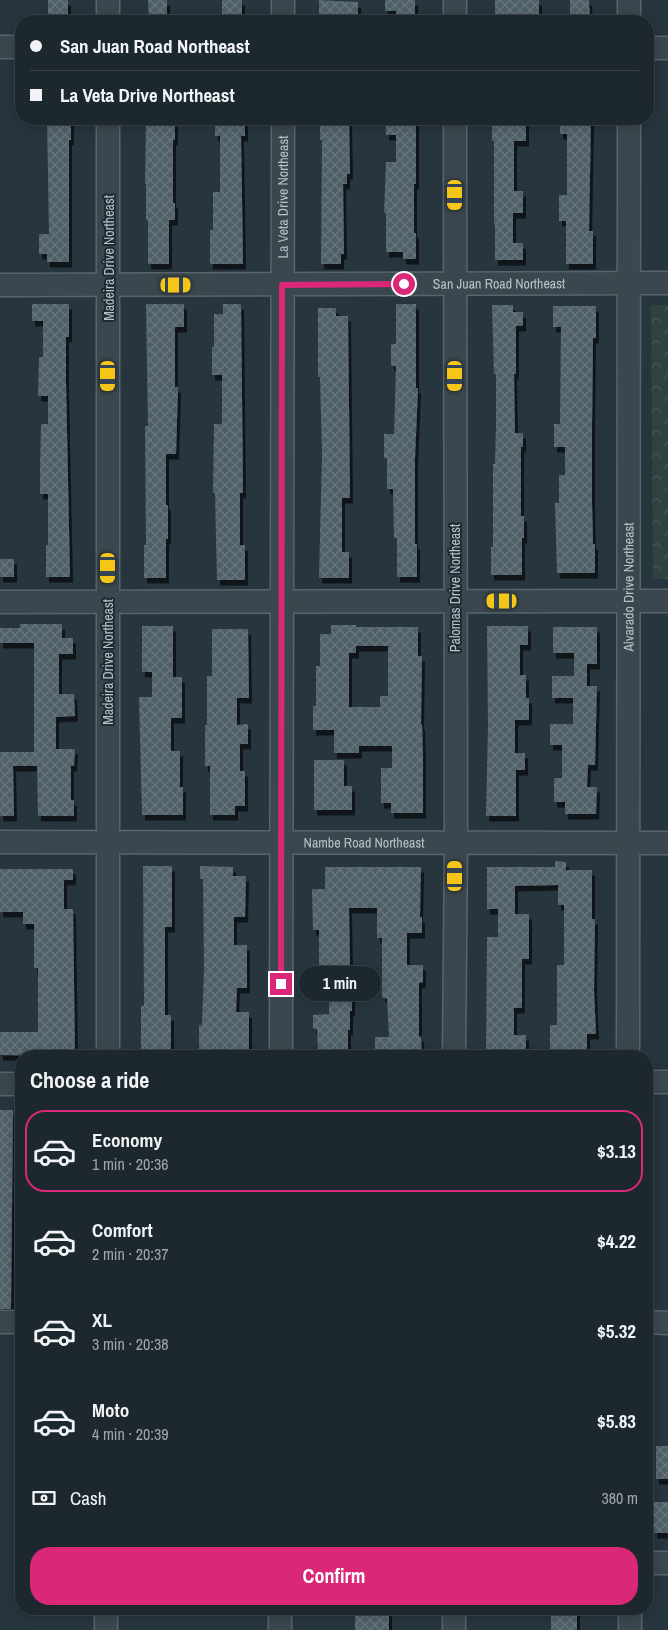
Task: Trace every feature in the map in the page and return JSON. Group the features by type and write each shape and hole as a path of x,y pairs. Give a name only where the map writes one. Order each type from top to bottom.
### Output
{"street":[{"path":"108,0 108,15"},
{"path":"283,0 283,15"},
{"path":"455,0 455,15"},
{"path":"629,0 629,15"},
{"path":"0,47 15,47"},
{"path":"654,48 668,48"},
{"name":"Madeira Drive Northeast","path":"108,125 108,1050"},
{"name":"La Veta Drive Northeast","path":"281,1050 283,125"},
{"name":"Palomas Drive Northeast","path":"454,1050 456,843 455,125"},
{"name":"Alvarado Drive Northeast","path":"628,1050 629,125"},
{"name":"San Juan Road Northeast","path":"0,285 668,283"},
{"path":"0,602 281,600 668,601"},
{"name":"Nambe Road Northeast","path":"0,842 668,843"},
{"path":"653,1082 668,1082"},
{"path":"0,1084 15,1084"},
{"path":"0,1322 15,1322"},
{"path":"653,1322 668,1322"},
{"path":"653,1563 668,1562"},
{"path":"106,1615 106,1630"},
{"path":"280,1615 280,1630"},
{"path":"454,1615 454,1630"},
{"path":"630,1615 630,1630"}],"green space":[{"path":"651,305 668,305 668,579 653,579"}],"building":[{"path":"48,0 68,0 68,15 48,15"},
{"path":"148,0 167,0 167,15 149,15"},
{"path":"222,0 242,0 242,15 222,15"},
{"path":"319,0 358,2 358,15 319,15"},
{"path":"385,0 415,0 415,15 396,15 396,11 385,11"},
{"path":"495,0 539,0 539,14 495,15"},
{"path":"570,0 589,0 590,15 570,15"},
{"path":"47,125 71,125 71,140 69,140 69,262 47,262 47,254 39,254 39,234 49,234"},
{"path":"146,125 175,125 175,140 173,140 173,203 175,203 175,220 169,220 169,264 148,264 148,220 146,220"},
{"path":"215,125 245,125 245,136 241,136 243,264 210,264 210,230 213,230 213,192 220,192 220,136 215,136"},
{"path":"320,125 349,125 350,174 347,174 347,184 343,184 344,254 341,254 341,264 321,264 322,140 320,140"},
{"path":"386,125 416,125 414,233 416,233 416,259 403,259 403,252 386,252 386,213 384,213 386,162 396,162 396,135 386,135"},
{"path":"492,125 526,125 526,141 514,141 514,191 523,191 523,213 513,213 513,243 523,243 523,260 495,260 494,141 492,141"},
{"path":"560,125 591,125 589,231 593,231 593,264 566,264 566,221 559,221 559,195 567,195 567,134 560,134"},
{"path":"32,304 69,304 69,337 66,337 66,384 70,577 46,577 48,494 40,494 40,468 41,424 48,424 48,396 38,396 39,357 43,357 43,321 32,321"},
{"path":"146,304 184,304 184,327 175,327 175,387 178,387 176,454 166,454 168,539 166,539 166,578 144,578 144,545 146,545 145,426 148,426"},
{"path":"223,304 241,304 243,493 240,493 240,545 245,545 245,580 217,580 215,493 213,493 214,424 222,424 222,375 212,375 212,347 214,347 214,314 223,314"},
{"path":"396,304 416,304 416,388 418,388 415,458 415,544 417,544 417,577 397,577 397,538 394,538 393,489 387,489 387,458 384,458 384,434 394,434 396,366 391,366 391,344 396,344"},
{"path":"492,305 513,305 513,312 523,312 523,326 516,326 516,374 514,374 515,433 523,433 523,447 521,447 521,516 524,516 522,575 491,575 493,464 495,464 496,424 496,374 494,374"},
{"path":"553,306 596,306 596,338 593,338 592,424 592,503 595,573 557,573 555,503 559,503 559,475 565,475 565,447 554,447 554,424 560,424 561,327 553,327"},
{"path":"318,308 336,308 336,316 348,316 350,498 342,498 342,552 349,552 349,578 319,578 322,454 320,377 318,377"},
{"path":"0,559 14,559 14,577 0,577"},
{"path":"20,624 62,624 62,638 73,638 73,654 59,654 59,694 74,694 75,716 56,717 56,749 75,749 74,766 71,766 71,800 74,800 74,816 38,816 37,766 13,766 14,816 0,816 0,752 34,752 34,643 0,643 0,628 20,628"},
{"path":"331,625 418,627 418,656 422,656 423,813 391,813 391,803 381,803 381,768 392,768 392,746 359,746 359,753 334,753 334,730 313,730 313,706 316,706 316,666 320,666 320,634 331,634","holes":["356,646 388,646 388,696 380,696 380,707 349,707 349,653 356,653"]},
{"path":"142,626 173,626 173,677 182,677 182,718 171,718 171,751 180,751 180,787 183,787 183,815 142,815 139,697 152,697 152,672 142,672"},
{"path":"487,626 528,626 528,645 520,645 520,675 526,675 526,698 529,698 529,720 515,720 515,753 525,753 525,770 516,770 516,816 486,816 488,727"},
{"path":"553,627 597,627 597,664 587,664 587,686 597,686 595,765 588,765 587,787 597,787 596,814 565,814 565,802 554,802 554,778 562,778 562,745 550,745 550,724 573,724 573,698 552,698 552,676 574,676 574,653 553,653"},
{"path":"212,629 248,629 249,698 237,698 237,725 248,724 248,744 240,744 240,771 245,771 245,806 235,806 235,815 210,815 210,766 205,766 205,725 207,725 207,676 212,676"},
{"path":"314,760 344,760 344,786 352,786 352,810 314,810"},
{"path":"555,861 566,862 566,870 592,870 592,919 595,919 594,990 596,1034 587,1034 587,1050 550,1050 550,1025 557,1025 557,965 564,965 564,905 558,905 558,885 515,886 515,914 529,914 529,959 522,959 522,1008 514,1008 514,1035 526,1035 526,1050 486,1050 487,937 498,937 498,909 487,909 487,867 555,867"},
{"path":"143,866 172,866 172,927 165,927 165,1015 171,1015 171,1050 141,1050 141,1006 144,1006"},
{"path":"200,866 233,867 233,876 246,876 245,917 234,917 234,945 247,945 247,988 237,988 236,1012 249,1012 249,1050 199,1050 199,1025 202,1025 204,970 203,879 200,879"},
{"path":"325,867 421,867 420,917 422,917 422,933 407,933 407,965 423,965 423,982 419,983 419,1037 421,1036 422,1050 375,1050 375,1037 389,1037 387,999 382,997 382,938 377,938 377,908 349,908 352,1011 350,1011 350,1030 348,1030 348,1050 318,1050 317,1030 313,1028 313,1015 329,1014 329,990 309,990 309,969 319,969 319,930 313,930 312,889 325,889"},
{"path":"0,869 73,869 73,880 64,880 64,909 73,909 75,1050 15,1050 15,1055 0,1055 0,1032 38,1032 38,968 34,968 34,924 23,924 23,912 0,912"},
{"path":"0,1110 13,1110 11,1309 0,1309"},
{"path":"656,1446 668,1446 668,1479 656,1479"},
{"path":"654,1502 668,1502 668,1533 654,1533"},
{"path":"355,1615 389,1615 389,1630 355,1630"},
{"path":"551,1615 577,1615 577,1630 551,1630"}],"route":[{"path":"281,984 282,285 404,284"}]}
